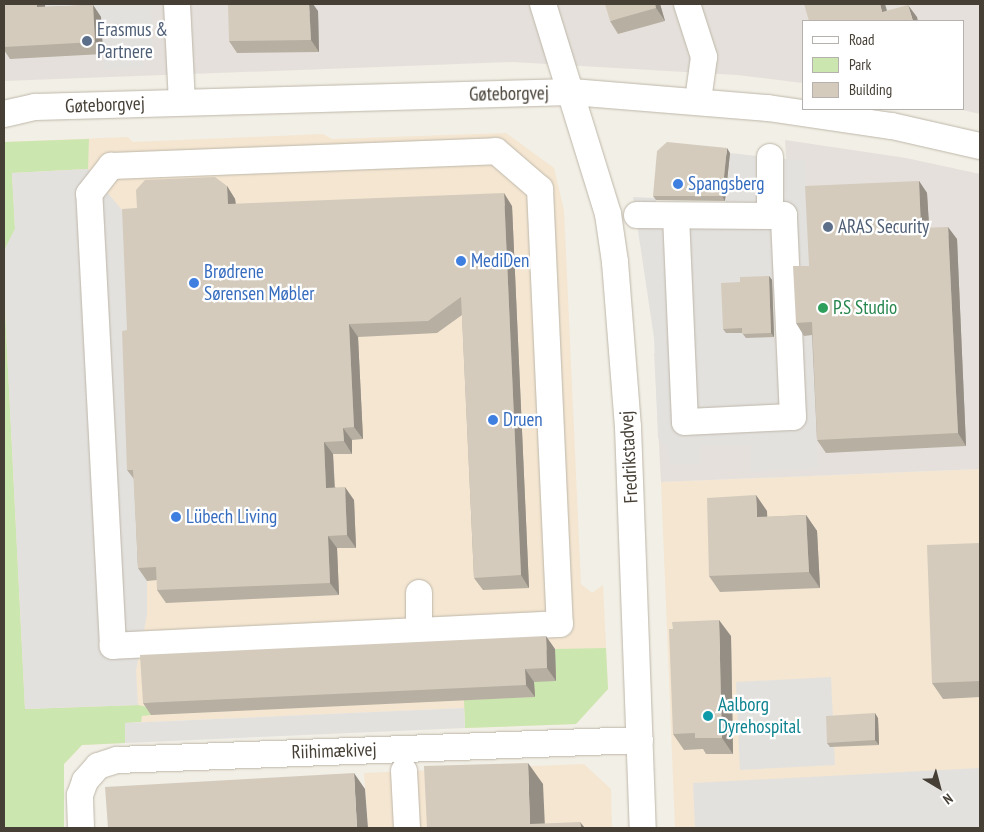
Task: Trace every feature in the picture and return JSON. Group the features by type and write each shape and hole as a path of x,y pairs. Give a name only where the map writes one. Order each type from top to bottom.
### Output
{"street":[{"path":"177,4 182,102"},
{"name":"Fredrikstadvej","path":"543,4 572,92 608,214 615,262 628,425 643,828"},
{"path":"687,4 704,57 698,100"},
{"name":"Gøteborgvej","path":"4,114 35,107 572,92 698,100 892,126 980,146"},
{"name":"Gøteborgvej","path":"4,100 35,107"},
{"path":"496,151 540,189 560,624 419,631 113,646 89,194 111,166 496,151"},
{"path":"770,157 770,216"},
{"path":"637,215 784,215 793,417 685,422 676,216"},
{"path":"419,593 419,631"},
{"name":"Riihimækivej","path":"81,828 80,795 85,781 98,766 117,760 640,740"},
{"path":"404,771 407,828"}],"shaded area":[{"path":"4,4 980,4 980,114 962,110 964,110 964,20 802,20 802,83 737,75 512,62 4,81"},
{"path":"45,4 151,4 153,56 143,57 143,67 104,69 101,17 46,19"},
{"path":"506,133 554,168 564,210 581,584 592,593 603,585 608,689 576,724 465,728 464,708 125,723 125,743 82,745 55,774 4,738 4,142 128,137 133,142 323,134 332,139"},
{"path":"785,140 906,158 980,174 980,469 661,482 654,353 798,347"},
{"path":"730,153 805,161 818,468 751,472 751,446 700,446 700,464 670,465 666,446 658,438 654,338 633,197 656,198 656,204 725,211"},
{"path":"88,169 131,221 147,581 147,615 136,671 138,705 25,709 4,289 4,251 15,229 12,173"},
{"path":"980,469 980,828 675,828 661,482"},
{"path":"831,677 833,720 830,747 834,747 835,765 740,770 736,682"},
{"path":"464,708 465,728 125,743 125,723"},
{"path":"584,764 611,789 612,828 368,828 364,773"},
{"path":"980,768 980,828 695,828 693,783"}],"green space":[{"path":"89,139 88,169 12,173 15,229 4,251 4,142"},
{"path":"4,289 25,709 138,705 151,708 151,715 142,716 141,722 125,723 125,743 82,745 64,764 64,828 4,828"},
{"path":"606,648 608,689 576,724 465,728 464,700 534,697 534,682 555,649"}],"building":[{"path":"4,4 37,4 37,7 93,5 95,42 4,47"},
{"path":"228,4 309,4 311,40 229,41"},
{"path":"605,4 655,4 656,8 610,21"},
{"path":"804,4 880,4 882,12 908,5 913,20 809,20"},
{"path":"667,142 727,148 722,196 653,196 657,151"},
{"path":"215,177 227,186 228,204 504,193 521,575 474,578 461,297 428,321 349,324 354,427 343,428 344,441 324,442 326,488 345,487 347,535 328,536 330,583 157,590 156,567 138,568 133,470 127,470 122,331 127,330 122,209 137,208 136,190 145,180"},
{"path":"919,181 921,228 948,227 958,433 817,440 812,322 796,323 793,266 809,266 805,186"},
{"path":"769,276 771,333 742,334 742,328 723,329 721,283 740,282 740,277"},
{"path":"756,495 757,517 806,515 809,572 709,576 707,498"},
{"path":"980,543 980,681 932,683 927,545"},
{"name":"Aalborg Dyrehospital","path":"719,620 722,738 695,738 695,733 673,734 669,629 673,629 672,622"},
{"path":"546,636 547,668 525,669 526,685 143,703 140,655"},
{"path":"875,713 875,740 827,743 826,716"},
{"path":"528,763 530,824 580,822 581,828 427,828 424,766"},
{"path":"354,773 357,828 108,828 105,787"}],"place":[{"name":"Erasmus & Partnere","path":"87,41"},
{"name":"Spangsberg","path":"678,184"},
{"name":"ARAS Security","path":"828,227"},
{"name":"MediDen","path":"461,261"},
{"name":"Brødrene Sørensen Møbler","path":"194,283"},
{"name":"P.S Studio","path":"823,308"},
{"name":"Druen","path":"493,420"},
{"name":"Lübech Living","path":"176,517"},
{"name":"Aalborg Dyrehospital","path":"708,716"}]}
